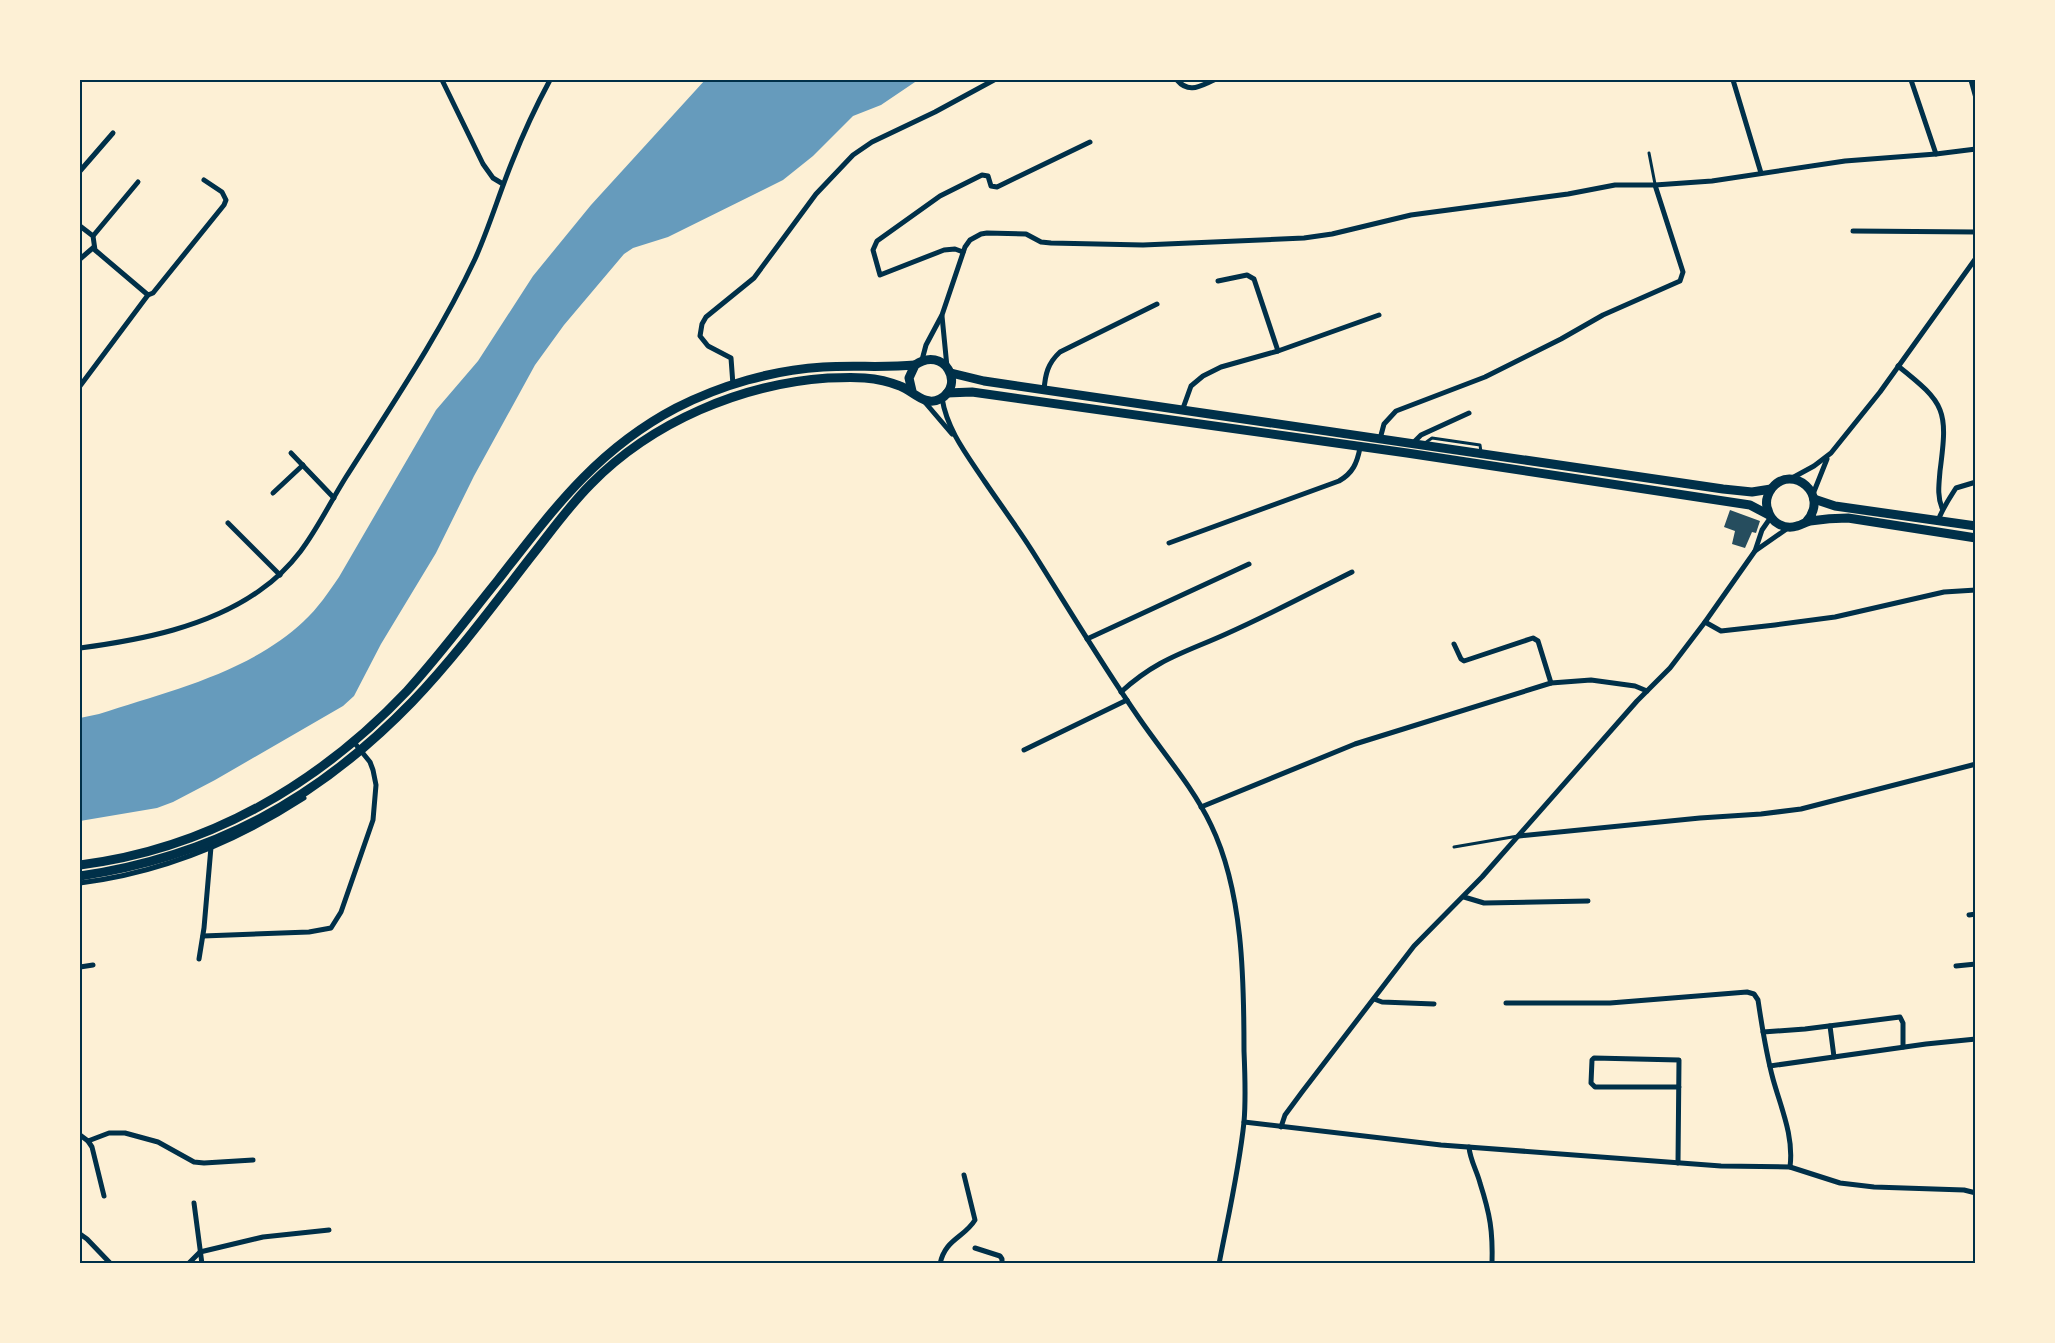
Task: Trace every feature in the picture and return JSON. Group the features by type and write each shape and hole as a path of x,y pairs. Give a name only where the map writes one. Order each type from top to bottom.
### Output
{"main road":[{"path":"80,865 120,858 160,847 224,824 301,783 390,708 424,672 554,508 594,465 623,441 693,399 756,378 800,369 844,366 889,368 936,359 949,370 984,381 1044,391 1417,445 1481,450 1723,489 1752,492 1771,489"},
{"path":"912,391 909,378 919,363"},
{"path":"80,876 147,864 211,845 266,816 315,786 361,750 412,702 455,654 579,497 603,472 642,442 718,402 789,383 835,378 870,378 888,381 912,391 923,400 936,401 945,395 950,387 949,370"},
{"path":"945,395 972,392 1019,398 1750,505 1770,516 1781,526 1788,527 1830,518 1848,518 1976,538"},
{"path":"1770,516 1766,502 1771,489 1779,482 1790,479 1801,482 1813,496 1830,505 1976,526"},
{"path":"1806,522 1813,512 1813,496"}],"street":[{"path":"442,80 483,164 493,178 503,184"},
{"path":"80,648 129,641 201,621 238,605 261,590 298,556 311,539 334,498 434,339 476,255 523,135 550,80"},
{"path":"733,386 730,358 708,346 700,336 706,317 754,278 816,195 853,155 872,142 994,80"},
{"path":"1177,80 1192,89 1214,80"},
{"path":"1733,80 1761,173"},
{"path":"1911,80 1936,154"},
{"path":"1971,80 1976,98"},
{"path":"80,171 113,133"},
{"path":"963,252 953,249 944,250 879,275 873,250 877,242 931,202 982,175 988,176 991,186 997,187 1090,142"},
{"path":"919,363 942,315 963,252 970,240 981,234 1022,234 1041,242 1051,243 1143,245 1304,238 1332,234 1412,215 1568,194 1615,185 1712,181 1845,161 1976,149"},
{"path":"80,386 148,295 156,291 224,204 226,200 222,192 204,180"},
{"path":"93,236 138,182"},
{"path":"1380,440 1384,424 1396,411 1485,377 1604,315 1680,281 1683,272 1655,185"},
{"path":"80,225 93,236 94,247 148,295"},
{"path":"1853,231 1976,232"},
{"path":"80,259 94,247"},
{"path":"1813,496 1827,457 1898,366 1976,258"},
{"path":"1218,281 1246,275 1254,279 1278,351"},
{"path":"1044,391 1047,370 1060,352 1157,304"},
{"path":"942,315 949,370"},
{"path":"1182,411 1191,386 1203,376 1221,367 1278,351 1379,315"},
{"path":"1898,366 1934,396 1941,412 1944,444 1938,488 1942,508"},
{"path":"945,395 944,411 955,437"},
{"path":"923,400 955,437 1031,549 1121,692 1201,807 1222,851 1236,915 1244,1003 1244,1122 1230,1214 1219,1263"},
{"path":"1417,445 1421,435 1469,413"},
{"path":"1169,543 1339,481 1354,467 1360,448"},
{"path":"291,453 334,498"},
{"path":"1790,479 1827,457"},
{"path":"273,493 303,465"},
{"path":"1938,521 1942,508 1956,488 1976,482"},
{"path":"1281,1127 1285,1115 1414,946 1464,897 1670,668 1755,551 1762,530 1770,516"},
{"path":"228,523 280,574"},
{"path":"1755,551 1788,527"},
{"path":"1087,639 1249,564"},
{"path":"1121,692 1140,675 1171,657 1226,634 1352,572"},
{"path":"1705,622 1721,631 1775,625 1835,617 1944,592 1976,590"},
{"path":"1454,644 1464,661 1533,638 1538,641 1551,683"},
{"path":"1201,807 1355,744 1551,683 1591,680 1635,686 1647,691"},
{"path":"1024,750 1127,700"},
{"path":"203,936 309,932 331,928 341,912 373,820 376,791 374,775 370,762 353,741"},
{"path":"1519,836 1761,814 1801,808 1976,764"},
{"path":"80,883 144,871 211,845 200,959"},
{"path":"1464,897 1484,903 1588,901"},
{"path":"1956,966 1976,964"},
{"path":"80,967 93,965"},
{"path":"1506,1003 1610,1003 1747,992 1754,994 1758,1000 1770,1066 1787,1125 1791,1149 1790,1167"},
{"path":"1374,999 1382,1002 1434,1004"},
{"path":"1763,1032 1900,1017 1903,1023 1903,1047"},
{"path":"1830,1026 1834,1057"},
{"path":"1770,1066 1976,1039"},
{"path":"1678,1162 1679,1087 1679,1060 1594,1058 1592,1060 1591,1083 1595,1087 1679,1087"},
{"path":"1244,1122 1431,1144 1678,1162 1790,1167 1840,1183 1874,1188 1974,1191"},
{"path":"88,1141 109,1133 125,1133 158,1142 194,1162 253,1160"},
{"path":"80,1135 88,1141 92,1148 104,1196"},
{"path":"1469,1147 1491,1221 1492,1263"},
{"path":"940,1263 947,1246 975,1220 964,1175"},
{"path":"194,1203 202,1263"},
{"path":"188,1263 200,1252 263,1237 329,1230"},
{"path":"80,1234 111,1263"},
{"path":"975,1248 1000,1256 1002,1263"}],"lane":[{"path":"1649,153 1655,185"},
{"path":"1454,847 1519,836"}],"water":[{"path":"705,80 918,80 881,105 853,116 813,156 783,180 668,237 633,248 624,254 564,325 535,365 474,476 436,553 381,644 354,696 343,706 173,802 157,808 80,821 80,718 180,688 233,667 282,639 309,616 339,577 436,410 478,361 533,276 591,205"}],"building":[{"path":"1730,510 1760,521 1756,533 1752,532 1745,548 1732,544 1735,531 1724,527"}]}
